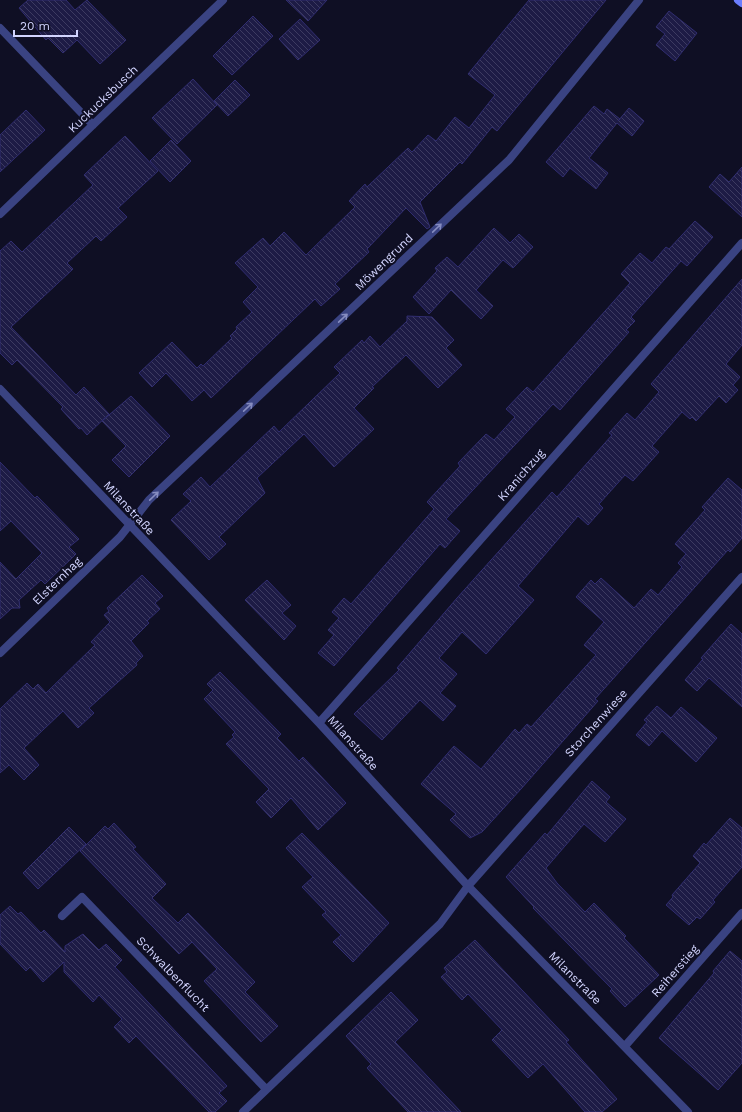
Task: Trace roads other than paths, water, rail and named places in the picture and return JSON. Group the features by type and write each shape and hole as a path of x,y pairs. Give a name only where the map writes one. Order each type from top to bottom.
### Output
{"street":[{"name":"Kuckucksbusch","path":"0,214 222,0"},
{"name":"Möwengrund","path":"129,526 149,500 509,160 639,0"},
{"path":"738,0 742,3"},
{"path":"0,28 93,125"},
{"name":"Kranichzug","path":"319,723 742,243"},
{"name":"Milanstraße","path":"0,389 129,526 319,723 468,886 688,1112"},
{"name":"Elsternhag","path":"0,652 120,537 129,526"},
{"name":"Storchenwiese","path":"468,886 742,576"},
{"path":"243,1112 440,924 468,886"},
{"name":"Schwalbenflucht","path":"62,916 82,897 266,1089"},
{"name":"Reiherstieg","path":"625,1046 742,913"}]}
